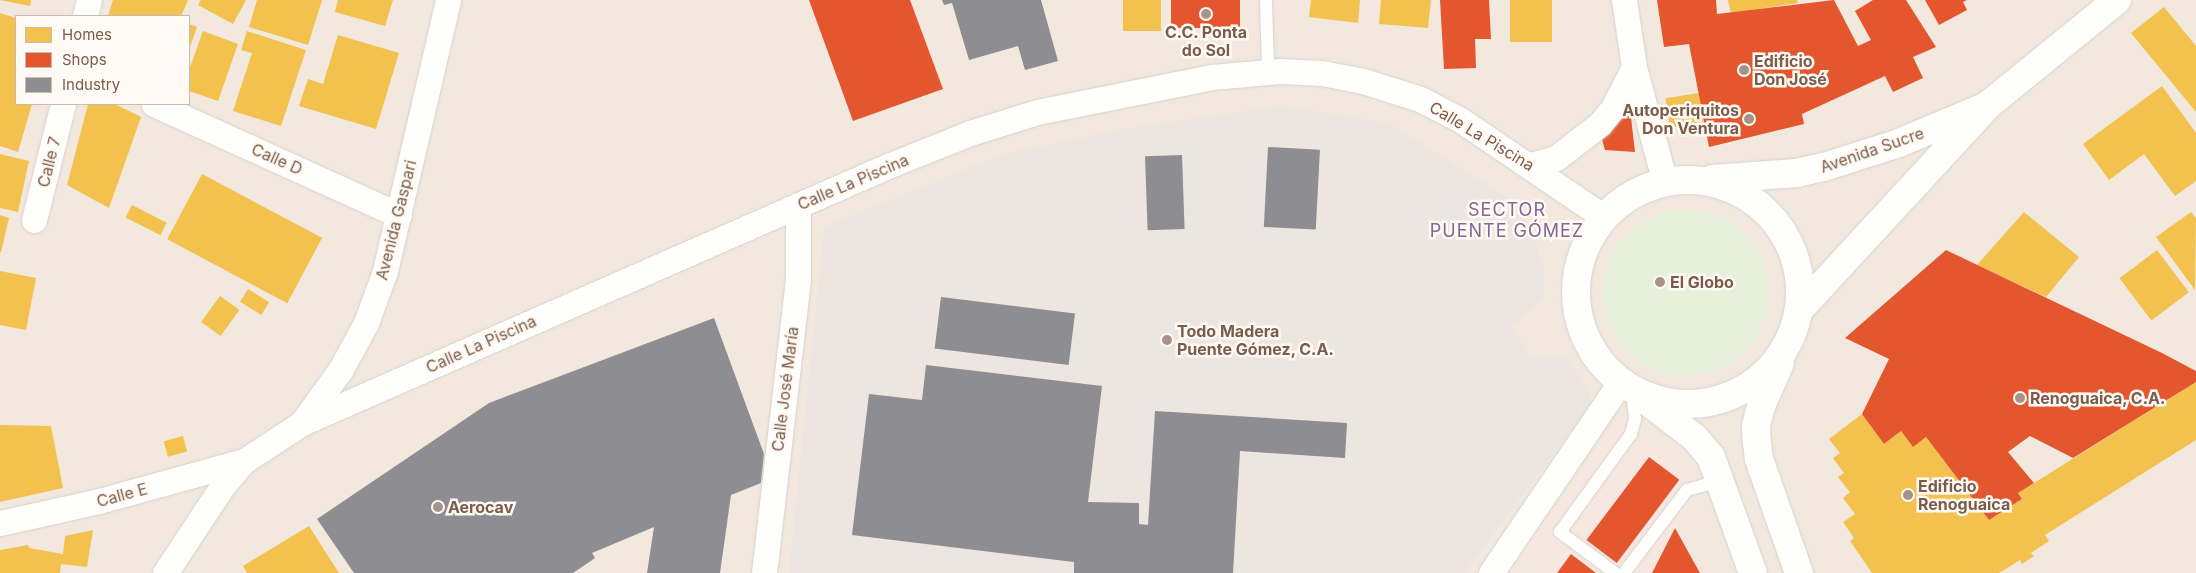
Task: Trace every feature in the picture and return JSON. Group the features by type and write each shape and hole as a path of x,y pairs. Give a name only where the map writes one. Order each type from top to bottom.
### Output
{"street":[{"path":"85,15 89,0"},
{"name":"Avenida Gaspari","path":"302,422 341,368 366,323 385,271 400,215 448,0"},
{"path":"1624,0 1634,67 1665,183"},
{"name":"Avenida Sucre","path":"1799,310 1988,105 2117,0"},
{"path":"1530,165 1556,158 1600,124 1613,108 1634,67"},
{"name":"Calle La Piscina","path":"165,573 221,488 244,461 302,422 798,205 970,133 1037,112 1212,77 1268,72 1322,73 1420,99 1459,119 1530,165 1605,218"},
{"name":"Calle 7","path":"34,220 63,105"},
{"name":"Calle D","path":"156,105 400,215"},
{"name":"Avenida Sucre","path":"1692,180 1797,174 1899,143 1988,105"},
{"path":"1753,573 1722,480 1711,457 1695,438 1610,373 1593,352 1581,328 1576,302 1577,275 1584,249 1605,218 1639,191 1665,183 1692,180 1719,185 1744,195 1766,212 1777,225 1794,257 1800,283 1799,310 1792,336 1761,406 1757,435 1759,459 1799,573"},
{"name":"Calle José María","path":"764,573 798,280 798,205"},
{"path":"1626,385 1657,400 1684,404 1711,402 1736,393 1759,379 1778,360 1792,336"},
{"path":"1491,573 1626,385"},
{"name":"Calle E","path":"0,523 99,501 244,461"}],"lane":[{"path":"1266,0 1268,72"},
{"path":"1615,573 1560,532 1631,434 1635,419 1626,385"},
{"path":"1624,573 1687,490 1722,480"}],"shaded area":[{"path":"0,0 2196,0 2196,573 0,573"},
{"name":"Todo Madera Puente Gómez, C.A.","path":"1275,107 1298,108 1388,123 1505,196 1527,221 1536,242 1544,272 1544,299 1511,325 1531,358 1567,356 1590,393 1590,405 1464,573 789,573 824,227 1004,154 1129,128"},
{"path":"1621,416 1701,482 1652,573 1540,573 1519,557"}],"green space":[{"path":"1694,210 1718,216 1745,234 1763,261 1768,277 1768,309 1763,325 1745,352 1732,362 1710,373 1678,376 1654,370 1633,357 1622,346 1606,317 1603,285 1609,261 1622,240 1633,229 1662,213"}],"building: Homes":[{"path":"0,0 31,0 30,6"},
{"path":"113,0 188,0 181,15 108,15"},
{"path":"201,0 246,0 233,24 198,5"},
{"path":"257,0 322,0 308,45 249,27"},
{"path":"338,0 393,0 385,26 335,12"},
{"path":"1123,0 1161,0 1161,31 1123,31"},
{"path":"1311,0 1360,0 1358,23 1309,17"},
{"path":"1381,0 1431,0 1428,28 1379,24"},
{"path":"1510,0 1552,0 1552,42 1510,42"},
{"path":"1728,0 1797,0 1798,3 1731,13"},
{"path":"2164,7 2196,46 2196,112 2131,33"},
{"path":"0,13 15,18 15,105 32,105 18,152 0,146"},
{"path":"190,24 197,27 190,47"},
{"path":"203,31 238,44 218,101 190,91 190,67"},
{"path":"247,31 306,50 281,126 233,111 252,53 241,50"},
{"path":"338,35 399,53 376,129 299,106 308,79 323,84"},
{"path":"2162,86 2196,133 2196,181 2175,196 2144,154 2109,180 2083,144"},
{"path":"1699,93 1704,123 1670,128 1665,98"},
{"path":"88,105 117,105 141,117 109,208 67,185"},
{"path":"0,154 29,161 18,212 0,208"},
{"path":"202,174 322,238 287,303 167,239"},
{"path":"132,205 167,223 160,235 126,217"},
{"path":"2024,212 2079,257 2046,297 1977,265"},
{"path":"2191,212 2196,218 2195,290 2156,237"},
{"path":"0,215 9,218 1,252 0,252"},
{"path":"2157,250 2189,292 2151,321 2119,278"},
{"path":"0,271 36,278 26,330 0,325"},
{"path":"248,289 269,302 261,315 240,302"},
{"path":"220,296 239,310 221,336 201,322"},
{"path":"2196,382 2196,440 2045,535 2049,541 2031,553 2034,556 2022,564 2020,560 1999,573 1872,573 1850,541 1854,538 1843,522 1855,514 1843,498 1850,492 1838,477 1844,473 1833,458 1840,453 1829,439 1862,414 1884,444 1901,431 1913,447 1926,437 1989,520 2022,499 2018,493"},
{"path":"0,425 51,426 63,488 0,502"},
{"path":"183,436 187,451 168,457 164,441"},
{"path":"309,526 339,573 247,573 243,566"},
{"path":"93,530 87,567 61,564 60,573 0,573 0,550 28,545 29,548 63,554 65,536"}],"building: Shops":[{"path":"809,0 910,0 943,89 853,121"},
{"name":"C.C. Ponta do Sol","path":"1171,0 1240,0 1240,28 1171,28"},
{"path":"1440,0 1489,0 1491,39 1475,39 1476,68 1444,69"},
{"path":"1657,0 1716,0 1717,14 1834,0 1858,46 1871,40 1855,11 1873,0 1906,0 1936,47 1913,57 1923,78 1893,92 1885,76 1802,114 1804,124 1709,147 1689,44 1664,47"},
{"path":"1925,0 1967,0 1963,2 1967,10 1939,25"},
{"path":"1624,109 1630,109 1635,152 1605,150 1601,136"},
{"name":"Renoguaica, C.A.","path":"1946,250 2162,353 2196,371 2196,382 2073,458 2030,436 2008,452 2034,483 2018,493 2022,499 1989,520 1926,437 1913,447 1901,431 1884,444 1862,414 1889,359 1845,338"},
{"path":"1649,457 1679,480 1617,563 1586,540"},
{"path":"1675,528 1700,573 1652,573"},
{"path":"1571,554 1596,573 1557,573"}],"building: Industry":[{"path":"942,0 1041,0 1058,61 1025,70 1018,46 969,60 952,3 944,5"},
{"path":"1268,147 1320,150 1316,230 1264,227"},
{"path":"1182,155 1185,229 1148,230 1145,156"},
{"path":"941,297 1075,313 1069,365 935,349"},
{"path":"714,318 764,454 761,483 731,495 720,573 647,573 654,527 592,553 595,558 573,573 354,573 317,519 489,403"},
{"path":"926,365 1102,386 1088,502 1139,503 1139,524 1148,525 1155,411 1347,423 1345,458 1240,451 1233,573 1074,573 1074,562 852,535 869,394 922,400"}],"place":[{"name":"C.C. Ponta do Sol","path":"1206,14"},
{"name":"Edificio Don José","path":"1744,70"},
{"name":"Autoperiquitos Don Ventura","path":"1749,119"},
{"name":"El Globo","path":"1660,282"},
{"name":"Todo Madera Puente Gómez, C.A.","path":"1167,340"},
{"name":"Renoguaica, C.A.","path":"2020,398"},
{"name":"Edificio Renoguaica","path":"1908,495"},
{"name":"Aerocav","path":"438,507"}],"district":[{"name":"SECTOR PUENTE GÓMEZ","path":"1507,221"}]}
